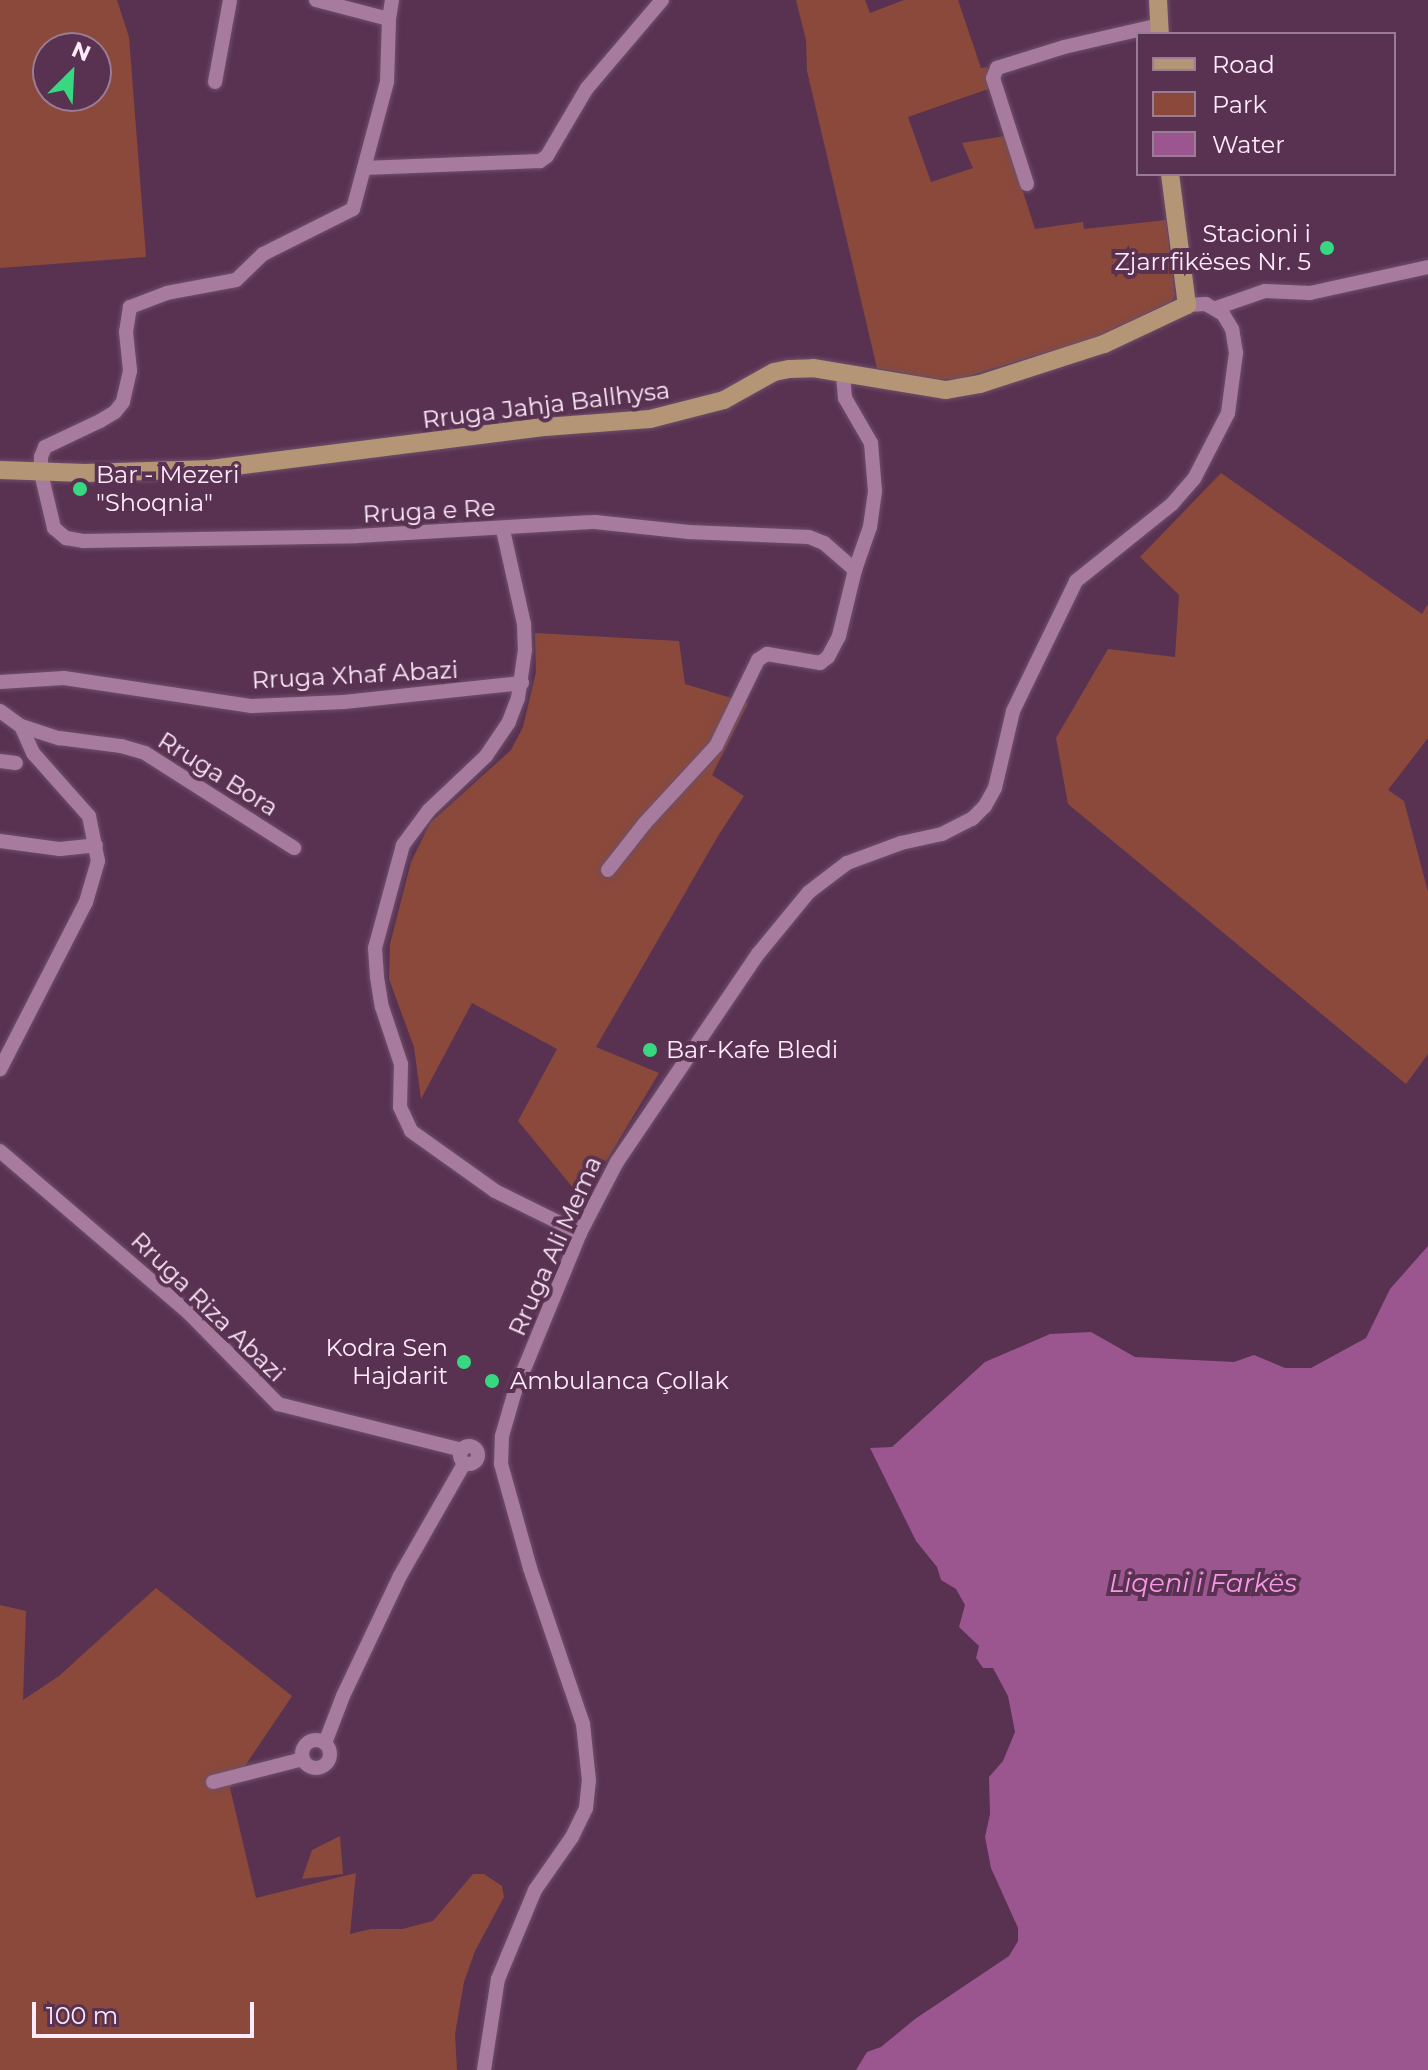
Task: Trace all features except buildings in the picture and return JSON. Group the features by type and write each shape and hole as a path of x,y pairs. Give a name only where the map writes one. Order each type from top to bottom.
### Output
{"main road":[{"path":"1158,0 1159,30"},
{"path":"1170,176 1187,305"},
{"name":"Rruga Jahja Ballhysa","path":"0,470 41,473 211,469 545,427 650,419 724,400 774,372 813,368 946,390 969,387 1104,344 1187,305"}],"street":[{"path":"215,82 230,0"},
{"path":"316,0 389,19"},
{"path":"41,473 45,447 100,421 115,412 123,402 130,371 126,332 130,307 167,293 236,280 263,254 353,209 387,82 392,0"},
{"path":"364,168 540,161 547,156 587,88 662,0"},
{"path":"1027,184 993,78 997,68 1064,47 1136,34"},
{"path":"1187,305 1206,304 1216,308 1265,291 1310,293 1428,267"},
{"name":"Rruga Ali Mema","path":"484,2070 498,1979 535,1890 572,1837 586,1808 589,1781 583,1724 530,1568 504,1480 501,1451 515,1391 580,1233 617,1162 651,1109 758,954 809,892 847,863 901,843 942,834 972,819 985,806 995,788 1013,711 1076,581 1172,504 1194,479 1228,413 1236,353 1232,329 1216,308"},
{"path":"608,870 645,823 716,746 758,660 767,654 825,662 839,636 855,570 873,515 875,461 864,427 845,398 843,374"},
{"name":"Rruga e Re","path":"41,473 54,528 66,538 83,541 503,530 595,522 688,532 809,537 824,543 855,570"},
{"path":"503,530 524,624 522,683 509,722 492,749 429,810 403,845 375,948 377,977 382,1007 401,1064 400,1107 411,1131 495,1191 580,1233"},
{"name":"Rruga Xhaf Abazi","path":"0,682 64,678 252,706 344,702 522,683"},
{"path":"0,711 21,726 33,753 89,816 96,845 96,873 86,902 0,1069"},
{"name":"Rruga Bora","path":"21,726 59,738 121,746 145,753 294,848"},
{"path":"0,761 16,763"},
{"path":"0,841 60,849 96,845"},
{"name":"Rruga Riza Abazi","path":"0,1151 188,1312 278,1404 463,1457"},
{"path":"303,1759 312,1768 325,1765 330,1754 325,1743 343,1696 400,1576 463,1457 474,1463 479,1454 501,1451"},
{"path":"303,1759 308,1743 325,1743"},
{"path":"213,1782 303,1759"}],"green space":[{"path":"0,0 117,0 129,37 146,257 0,268"},
{"path":"796,0 865,0 870,13 904,0 958,0 981,68 987,67 991,88 908,117 931,182 973,168 962,143 1005,136 1035,229 1083,222 1084,229 1166,220 1175,295 1172,301 1094,338 958,379 936,379 877,368 807,71 806,40"},
{"path":"1221,473 1422,614 1428,604 1428,738 1388,790 1404,801 1428,892 1428,1054 1406,1084 1068,804 1056,738 1108,649 1175,657 1179,595 1140,557"},
{"path":"535,633 679,641 685,684 748,703 712,775 744,796 596,1047 659,1073 583,1200 518,1121 557,1049 472,1003 421,1099 414,1047 389,979 390,944 411,862 430,823 511,750 523,727 536,672"},
{"path":"156,1588 292,1696 230,1788 256,1898 356,1873 350,1934 371,1929 402,1929 433,1921 473,1874 484,1874 502,1886 504,1897 475,1951 464,1982 455,2034 457,2070 0,2070 0,1605 26,1611 23,1700 59,1676"},
{"path":"340,1836 343,1874 302,1879 312,1850"}],"water":[{"name":"Liqeni i Farkës","path":"1428,1246 1428,2070 856,2070 867,2052 881,2047 915,2019 1009,1956 1018,1941 1018,1928 991,1868 985,1837 990,1814 989,1777 1003,1761 1015,1732 1008,1696 993,1668 983,1668 976,1658 979,1646 959,1627 965,1605 956,1589 941,1580 937,1567 916,1541 870,1448 892,1447 985,1362 1050,1334 1091,1332 1135,1357 1234,1362 1254,1355 1285,1368 1311,1368 1366,1338 1390,1289"}],"place":[{"name":"Stacioni i Zjarrfikëses Nr. 5","path":"1327,248"},
{"name":"Bar - Mezeri \"Shoqnia\"","path":"80,489"},
{"name":"Bar-Kafe Bledi","path":"650,1050"},
{"name":"Kodra Sen Hajdarit","path":"464,1362"},
{"name":"Ambulanca Çollak","path":"492,1381"}]}
